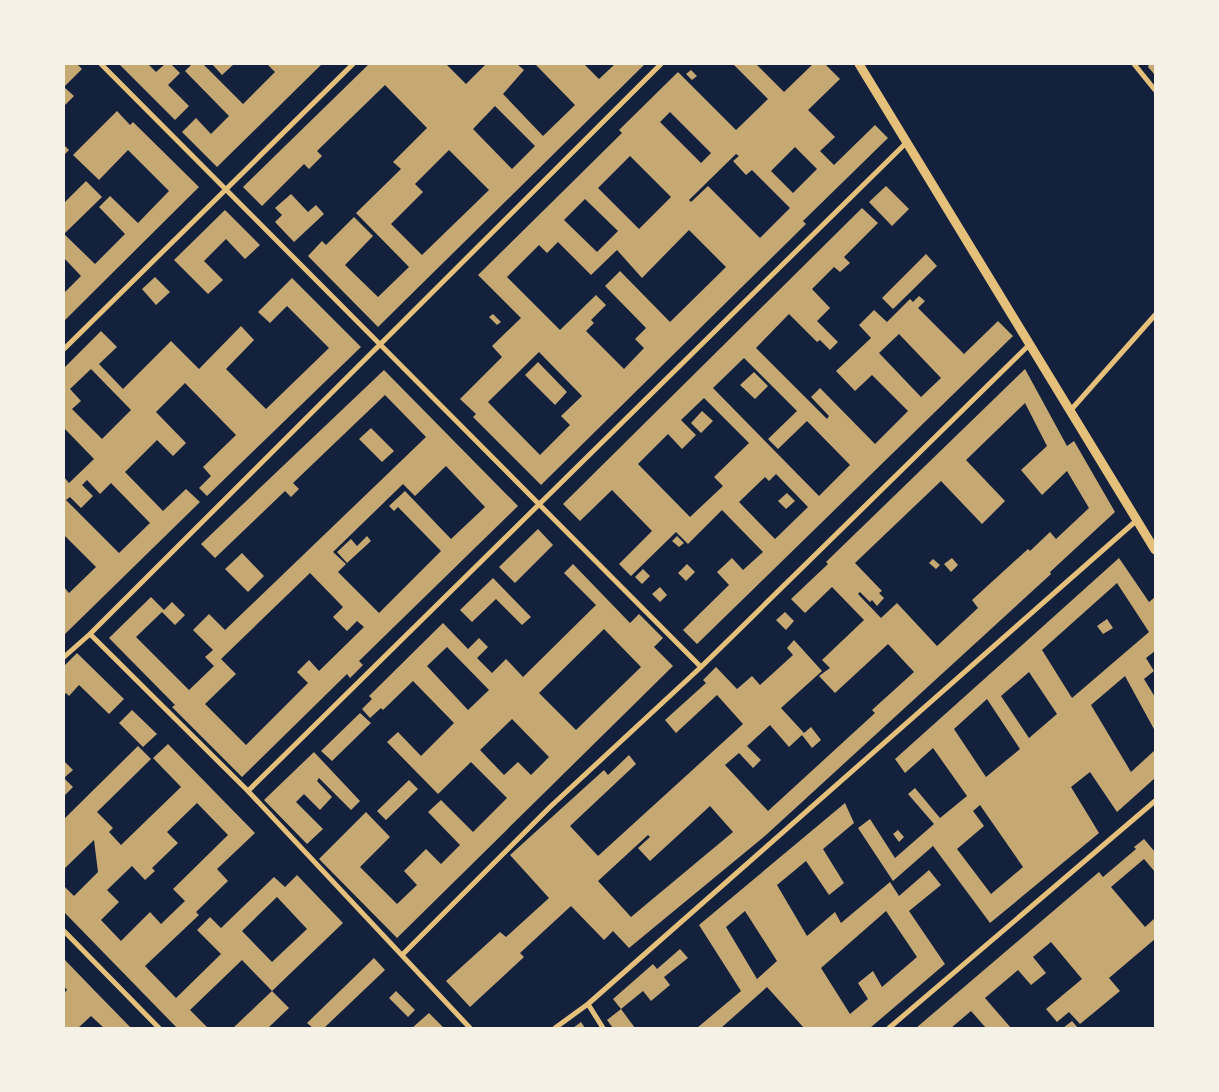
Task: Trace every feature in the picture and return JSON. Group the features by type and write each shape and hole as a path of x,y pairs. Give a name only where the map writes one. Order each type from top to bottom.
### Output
{"street":[{"path":"101,64 702,666"},
{"path":"64,349 353,64"},
{"path":"64,657 90,634 661,64"},
{"path":"859,64 1155,550"},
{"path":"1134,64 1155,90"},
{"path":"248,792 907,142"},
{"path":"1070,411 1155,316"},
{"path":"402,955 550,807 702,666 1030,344"},
{"path":"556,1028 588,1004 1137,520"},
{"path":"90,634 248,792 470,1028"},
{"path":"889,1028 1155,801"},
{"path":"64,931 159,1028"},
{"path":"588,1004 603,1028"}],"building":[{"path":"64,64 77,64 82,69 64,87"},
{"path":"119,64 148,64 156,72 165,64 171,64 180,73 168,85 189,106 175,120"},
{"path":"192,64 203,64 243,104 275,72 267,64 322,64 217,167 182,132 196,118 211,134 229,116 185,71"},
{"path":"212,64 234,64 222,75"},
{"path":"369,64 446,64 466,84 486,64 517,64 524,70 503,94 543,136 575,105 535,64 584,64 599,79 615,64 645,64 378,327 308,256 322,241 326,245 354,217 373,236 345,265 378,297 409,267 356,213 401,169 393,162 427,128 385,85 317,151 322,156 309,169 304,164 262,206 243,187","holes":["495,106 535,146 512,169 473,129","449,150 489,190 422,255 391,224 423,192 415,184"]},
{"path":"733,64 756,64 784,92 813,64 827,64 840,79 808,110 835,137 820,151 834,165 875,125 888,138 803,221 806,224 541,485 473,417 476,414 460,399 502,357 492,346 521,318 478,275 622,133 619,130 678,72 736,130 768,99","holes":["670,112 711,153 701,163 660,122","795,147 817,169 793,193 771,171","736,154 739,156 733,161 746,175 752,170 790,208 760,238 708,186 691,202 689,200","630,156 671,197 639,229 598,188","585,199 618,231 597,252 564,220","689,230 726,267 670,322 620,271 605,286 646,328 635,339 644,348 624,369 586,331 594,323 591,320 606,305 596,295 560,330 507,277 539,245 547,253 558,242 591,275 617,250 642,278","539,352 582,396 561,416 570,425 540,455 488,402"]},
{"path":"1149,64 1155,64 1155,75 1148,67"},
{"path":"691,70 697,76 692,80 686,74"},
{"path":"64,87 74,96 64,106"},
{"path":"117,111 130,125 133,122 199,187 64,321 64,293 81,276 64,258 64,234 95,264 125,234 99,207 110,196 138,223 169,191 128,150 99,180 73,155"},
{"path":"64,145 69,150 64,155"},
{"path":"86,181 102,197 64,234 64,203"},
{"path":"886,186 909,209 892,226 869,202"},
{"path":"291,194 308,212 316,205 324,214 294,242 275,222 282,215 275,208"},
{"path":"862,208 878,223 844,257 850,263 840,272 834,267 812,289 830,308 817,321 838,342 830,350 820,340 817,342 789,314 756,348 827,419 829,416 811,397 820,388 875,444 908,411 872,375 855,391 836,371 871,338 859,325 874,310 887,322 910,299 913,302 919,296 925,301 918,308 964,354 998,321 1013,336 697,644 683,630 729,585 717,572 732,558 743,570 763,552 722,510 688,544 676,532 631,576 619,564 652,531 612,490 580,521 563,504","holes":["899,334 941,378 921,397 879,353","744,358 797,411 768,439 778,449 807,421 850,465 819,496 713,388","704,398 749,443 714,477 723,486 690,517 638,464 668,434 682,449 696,435 681,420","776,474 808,507 775,539 739,502 765,477 769,481"]},
{"path":"225,210 260,245 245,259 226,239 204,261 223,280 208,294 174,260"},
{"path":"926,254 937,266 893,309 882,298"},
{"path":"155,277 170,292 156,305 142,289"},
{"path":"292,278 361,347 207,496 199,488 211,476 203,467 236,435 185,383 156,412 186,443 173,456 157,440 125,472 163,511 186,489 200,502 64,635 64,587 69,593 96,567 64,535 64,477 69,483 94,459 64,428 64,368 101,331 117,347 99,364 123,389 171,341 199,369 241,326 254,340 226,369 266,409 329,348 287,306 270,323 258,312","holes":["91,369 131,410 102,439 72,409 81,401 70,389","87,480 100,494 111,483 150,523 119,553 66,500 70,497 81,508 93,496 82,485"]},
{"path":"493,314 501,322 497,325 489,317"},
{"path":"538,362 567,392 555,405 525,375"},
{"path":"1025,369 1067,446 1074,441 1115,512 1050,572 1051,574 766,835 629,948 613,931 604,940 571,906 520,953 524,957 470,1007 446,981 500,932 506,937 549,898 510,855 604,770 608,775 629,755 636,764 570,826 598,856 743,724 717,695 676,733 665,720 706,683 703,680 716,667 737,689 752,676 760,685 793,655 787,648 794,640 822,671 781,708 804,733 811,727 821,740 812,748 802,735 789,747 770,725 747,746 761,760 753,768 739,753 725,765 768,811 875,713 872,710 914,672 888,644 835,693 819,676 830,668 822,660 864,620 832,587 805,613 791,599 828,564 826,562","holes":["1025,403 1047,446 1021,470 1042,495 1067,471 1089,508 1056,539 1050,532 1030,551 1028,549 972,600 978,608 937,646 897,603 881,618 858,594 860,592 877,606 884,598 879,593 882,591 855,563 941,481 982,524 1005,501 966,460","710,806 733,832 631,917 598,881 648,835 650,837 638,848 650,861"]},
{"path":"384,370 518,506 359,661 363,665 350,678 347,674 242,777 172,707 175,705 109,638 151,597 164,610 172,602 185,615 175,625 162,612 136,637 189,690 214,666 205,657 213,650 193,630 209,614 225,630 426,437 385,395 293,483 299,489 291,497 285,491 215,558 201,544","holes":["446,466 485,507 451,539 405,491 389,506 394,511 398,507 441,551 379,613 338,572 346,564 333,552 403,484 415,496","310,573 343,607 333,617 347,631 357,621 364,627 319,671 309,660 297,672 308,683 246,745 205,704 236,674 221,659"]},
{"path":"754,372 768,386 755,399 740,385"},
{"path":"702,411 713,421 701,433 691,423"},
{"path":"371,428 394,451 382,462 359,439"},
{"path":"787,493 795,501 786,509 778,501"},
{"path":"538,529 553,545 515,583 499,567"},
{"path":"367,536 371,541 347,563 337,552 351,539 357,546"},
{"path":"677,536 684,543 679,547 672,541"},
{"path":"242,553 264,576 248,592 225,569"},
{"path":"952,558 958,565 951,572 944,564"},
{"path":"1119,558 1149,602 1155,597 1155,651 1146,658 1154,671 1144,679 1155,697 1155,731 1125,676 1091,705 1131,772 1155,750 1155,778 1117,812 1090,772 1071,787 1099,833 990,923 933,846 893,881 858,828 870,819 895,858 934,824 908,794 915,788 940,818 967,796 933,748 905,773 895,759","holes":["1117,583 1149,632 1072,698 1042,650","1029,672 1057,714 1029,738 1001,696","987,699 1020,749 986,777 954,729","980,805 1023,867 991,894 957,849 984,826 973,811"]},
{"path":"933,559 940,565 936,569 929,563"},
{"path":"573,564 630,623 639,614 663,638 654,647 673,666 397,938 319,859 366,812 390,837 360,867 397,904 417,885 404,871 426,849 441,864 460,845 428,812 441,800 473,832 507,798 471,762 438,794 387,742 398,732 421,756 454,723 413,681 383,710 381,708 370,718 362,709 372,699 369,696 443,623 468,649 479,638 488,647 477,658 492,673 506,659 523,677 596,605 564,573","holes":["604,629 641,667 576,730 539,693","447,647 489,690 468,710 427,666","512,719 549,757 531,775 518,762 504,775 480,750"]},
{"path":"687,564 695,572 686,581 678,573"},
{"path":"643,569 650,576 642,584 635,577"},
{"path":"493,578 531,617 522,625 496,599 472,622 460,610"},
{"path":"660,587 667,595 660,602 652,594"},
{"path":"785,612 794,621 786,630 776,620"},
{"path":"1107,619 1113,628 1103,634 1097,626"},
{"path":"77,653 124,699 109,714 79,685 69,696 66,693 64,695 64,666"},
{"path":"132,710 157,734 143,747 119,723"},
{"path":"360,713 371,723 332,761 321,751"},
{"path":"168,744 255,833 217,869 228,881 196,912 199,915 145,966 176,998 221,954 197,930 210,917 221,928 274,877 285,887 297,875 343,923 272,991 242,960 190,1010 208,1028 177,1028 64,912 64,886 74,896 98,872 94,840 64,869 64,819 138,746 151,759 97,812 113,828 109,832 121,845 181,787 153,758","holes":["197,803 228,835 173,889 185,901 161,924 150,912 121,941 101,920 119,902 107,890 132,866 145,880 155,871 152,868 178,843 167,832","277,897 307,929 272,962 242,931"]},
{"path":"314,752 360,801 351,810 319,778 317,781 332,797 320,810 304,794 296,802 323,829 307,844 264,800"},
{"path":"64,761 73,770 64,778"},
{"path":"64,778 73,787 64,796"},
{"path":"409,780 418,789 386,820 377,811"},
{"path":"845,803 854,823 823,849 844,883 829,895 806,861 777,885 807,936 835,912 841,923 890,882 899,896 929,870 941,885 909,911 945,964 870,1028 804,1028 767,987 721,1028 697,1028 741,991 699,925","holes":["745,911 777,961 757,979 726,927","886,911 917,957 882,987 873,971 858,983 868,999 850,1014 821,968"]},
{"path":"898,830 904,837 899,842 893,834"},
{"path":"1144,839 1155,852 1155,872 1144,859 1111,887 1145,927 1155,918 1155,939 1109,978 1120,991 1080,1024 1069,1012 1057,1022 1046,1009 1082,979 1051,942 1033,957 1046,973 1031,985 1018,970 985,998 1011,1028 986,1028 971,1011 951,1028 916,1028 1099,872 1103,877 1136,849 1134,847"},
{"path":"680,949 688,958 664,977 670,985 651,1001 643,991 621,1009 613,999 653,964 657,969"},
{"path":"374,958 385,970 324,1028 313,1028 307,1023"},
{"path":"64,959 131,1028 104,1028 91,1016 78,1028 64,1028 64,993 67,990 64,986"},
{"path":"272,991 289,1008 268,1028 233,1028"},
{"path":"396,991 415,1010 408,1017 389,998"},
{"path":"621,1009 635,1028 613,1028 607,1020"},
{"path":"429,1013 444,1028 412,1028"},
{"path":"1072,1021 1078,1028 1063,1028"},
{"path":"581,1022 585,1028 573,1028"}]}
